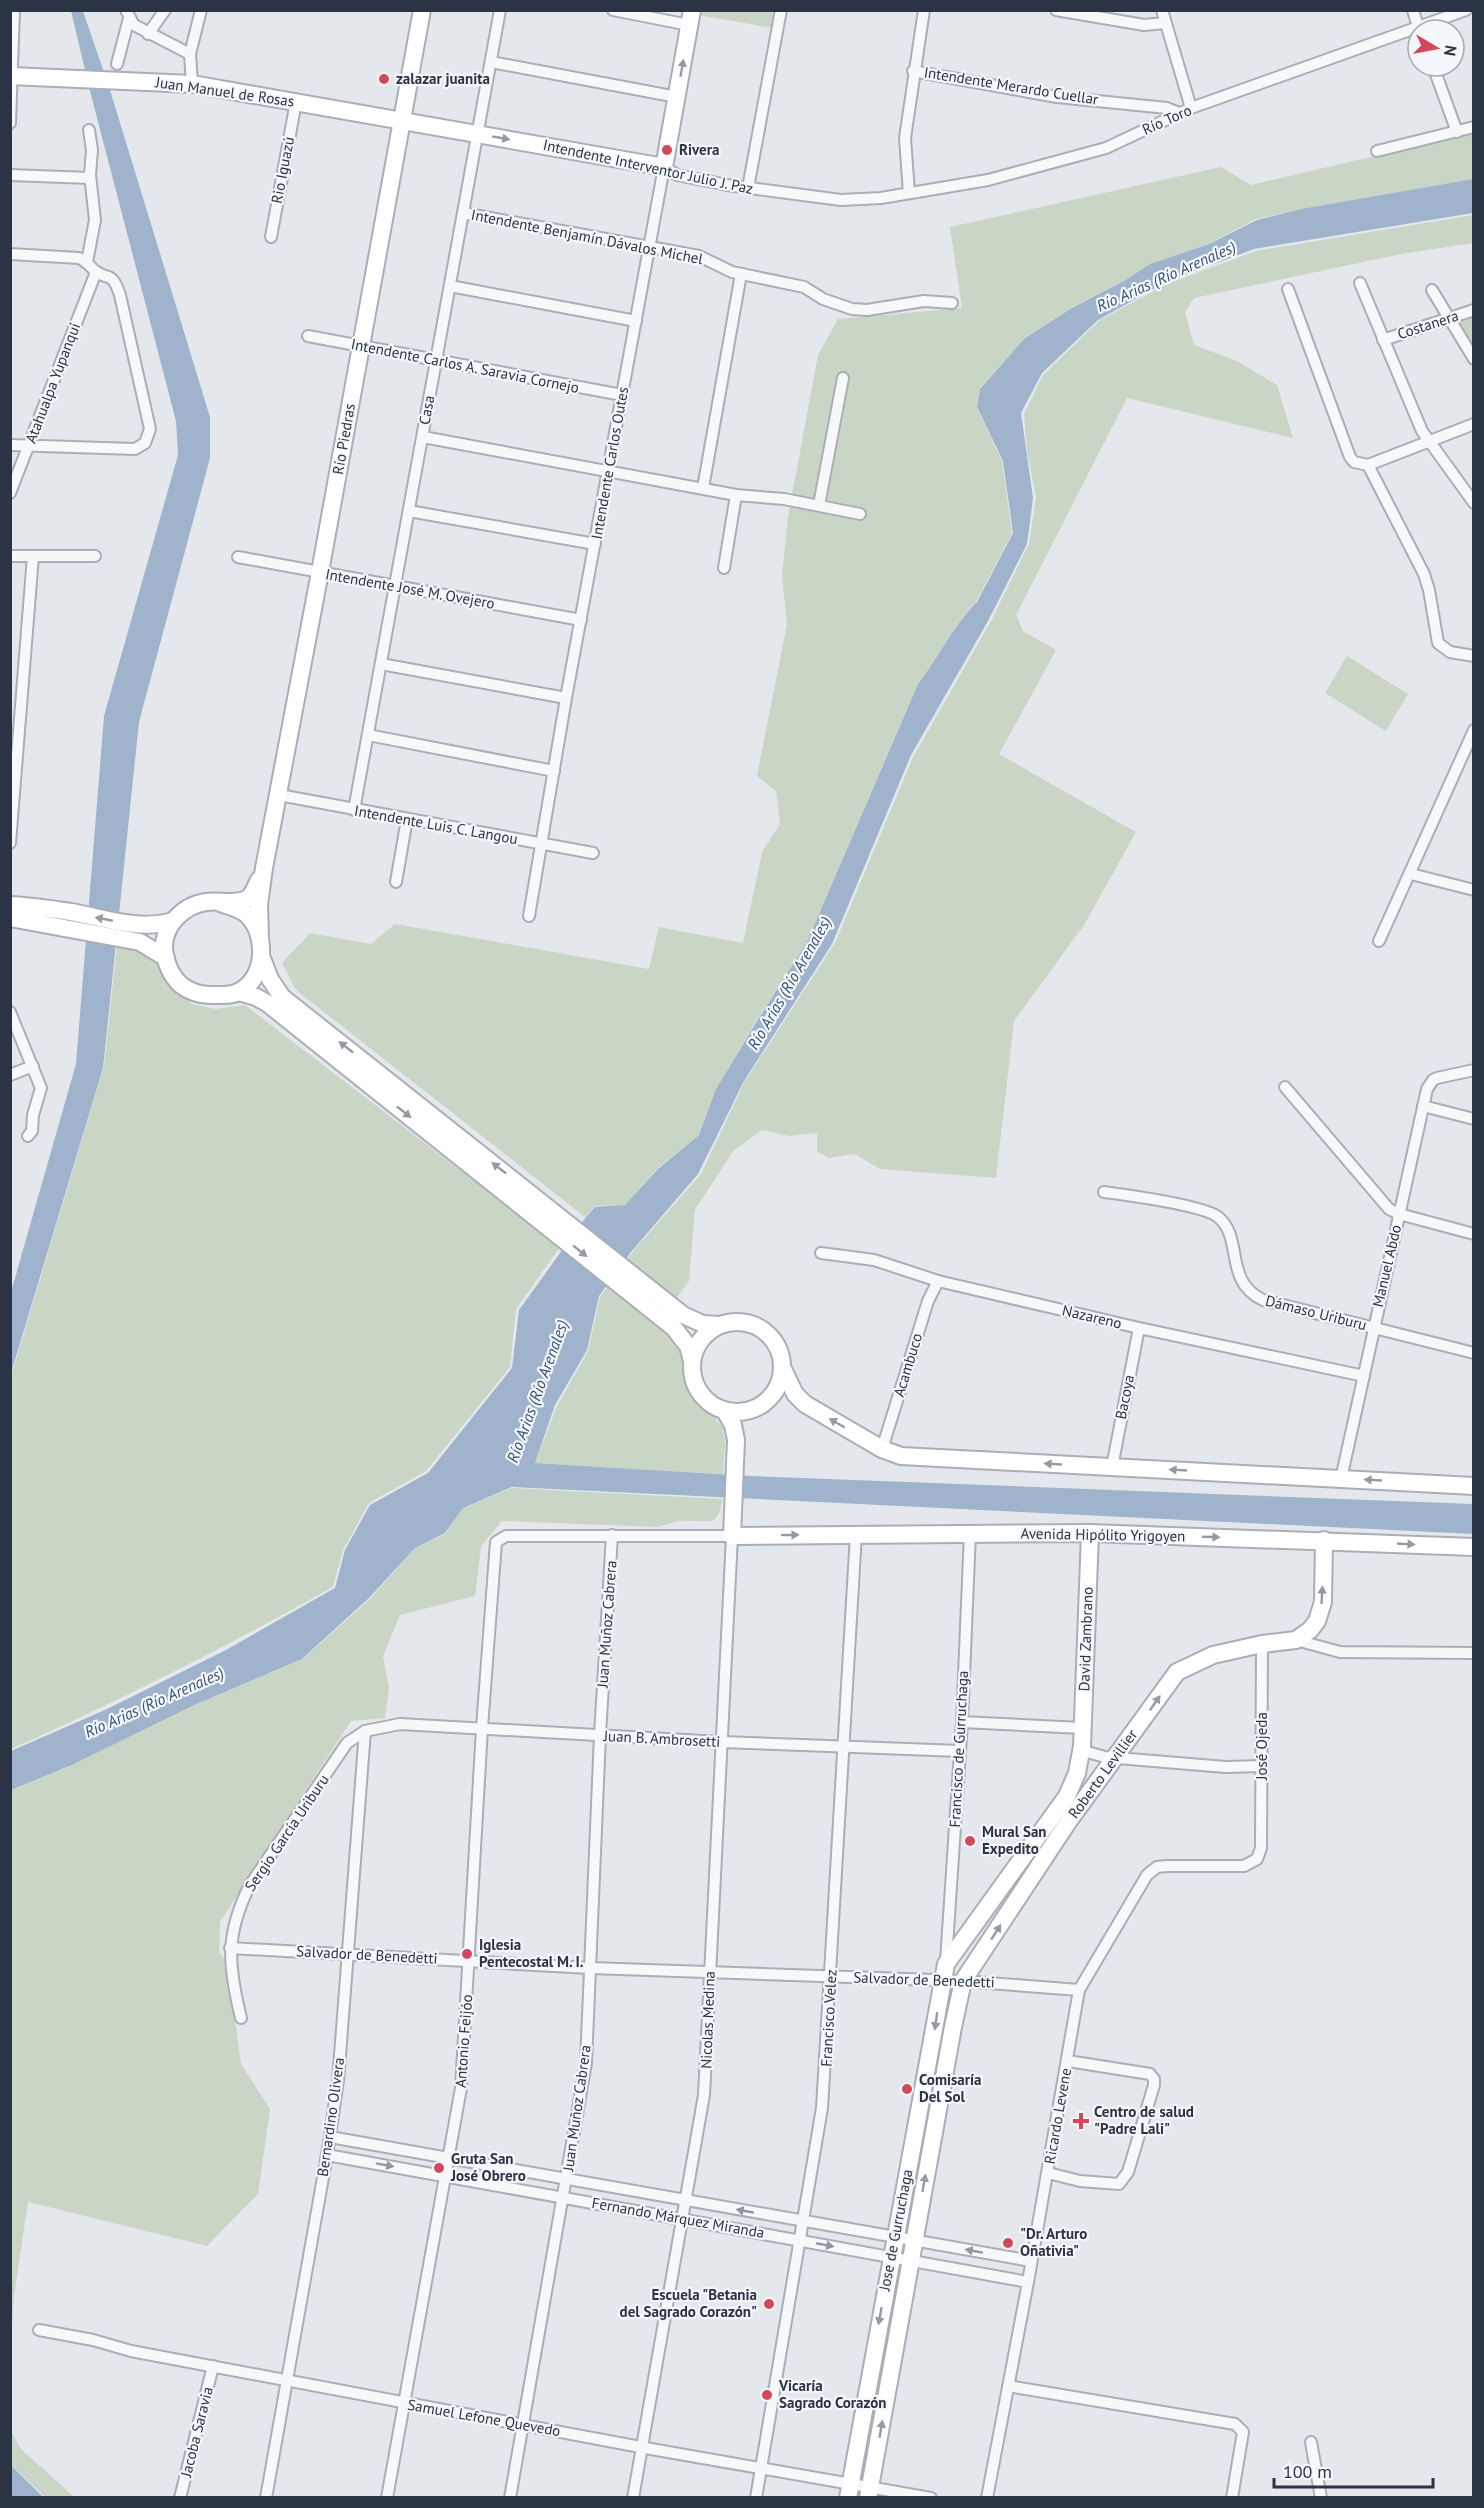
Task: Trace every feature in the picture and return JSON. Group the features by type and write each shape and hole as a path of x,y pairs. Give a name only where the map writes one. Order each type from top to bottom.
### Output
{"street":[{"path":"10,123 14,10"},
{"path":"148,34 165,10"},
{"path":"192,84 190,54 201,10"},
{"name":"Río Piedras","path":"264,868 422,10"},
{"name":"Casa","path":"354,810 500,10"},
{"path":"613,10 690,18"},
{"path":"748,188 781,10"},
{"path":"909,193 905,138 913,71 924,10"},
{"path":"1056,10 1144,25 1165,22"},
{"path":"1162,10 1191,108"},
{"name":"Río Toro","path":"1446,18 1466,10"},
{"path":"128,14 134,25 190,54"},
{"path":"115,72 128,14"},
{"name":"Intendente Carlos Outes","path":"529,916 566,698 690,18"},
{"name":"Río Toro","path":"860,201 988,180 1082,156 1106,148 1191,108 1406,34"},
{"path":"491,62 677,97"},
{"name":"Intendente Merardo Cuellar","path":"913,71 1057,97 1167,108 1179,113"},
{"name":"Juan Manuel de Rosas","path":"12,76 82,78 115,72 402,122"},
{"path":"1437,78 1457,132"},
{"name":"Rio Iguazú","path":"271,237 296,102"},
{"name":"Intendente Interventor Julio J. Paz","path":"402,122 664,167 677,175 748,188 818,198 860,201"},
{"path":"1377,151 1473,127"},
{"path":"87,262 95,220 90,177 92,150 89,130"},
{"path":"10,174 90,177"},
{"name":"Intendente Benjamín Dávalos Michel","path":"464,213 699,256 741,274 792,283 812,290 823,299 852,309 867,310 924,301 952,303"},
{"path":"10,254 71,256 87,262 96,272 114,280 120,295 150,429 148,438 141,447 135,449 10,445"},
{"name":"Atahualpa Yupanqui","path":"10,494 96,272"},
{"path":"703,488 741,274"},
{"path":"1360,283 1422,431 1473,503"},
{"path":"450,286 636,321"},
{"path":"1288,289 1350,457 1354,462 1368,465 1473,424"},
{"path":"1432,290 1473,359"},
{"name":"Costanera","path":"1383,340 1450,320 1473,310"},
{"name":"Intendente Carlos A. Saravia Cornejo","path":"308,336 622,395"},
{"path":"819,506 843,378"},
{"path":"423,437 736,495 860,514"},
{"path":"1368,465 1427,581 1436,639 1444,650 1473,656"},
{"path":"724,568 736,495"},
{"path":"409,511 595,543"},
{"path":"10,556 94,556"},
{"path":"10,843 13,782 33,556"},
{"name":"Intendente José M. Ovejero","path":"238,557 581,620"},
{"path":"381,664 566,698"},
{"path":"1379,941 1473,730"},
{"path":"368,735 554,771"},
{"name":"Intendente Luis C. Langou","path":"279,795 593,853"},
{"path":"396,882 407,819"},
{"path":"10,905 72,921 134,932 173,921 194,906 207,902 245,900 251,896 264,868"},
{"path":"264,868 259,905 261,956 270,979 282,997 679,1322 692,1361 695,1383 700,1392 715,1407 725,1411 745,1412 754,1409"},
{"path":"1410,873 1473,890"},
{"path":"220,903 245,913 252,920 260,938"},
{"path":"10,918 72,921"},
{"path":"173,921 165,938 166,958 173,977 193,992 219,995 239,992 256,997 540,1209"},
{"path":"134,932 166,958"},
{"path":"239,992 253,979 261,956"},
{"path":"10,1012 40,1088 34,1108 32,1131 28,1136"},
{"path":"10,1075 33,1066"},
{"name":"Manuel Abdo","path":"1341,1479 1427,1089 1430,1083 1437,1078 1473,1070"},
{"path":"1285,1087 1383,1204 1399,1214 1473,1234"},
{"path":"1423,1106 1473,1119"},
{"name":"Dámaso Uriburu","path":"1104,1192 1138,1196 1213,1214 1227,1229 1243,1286 1254,1296 1275,1304 1473,1353"},
{"name":"Nazareno","path":"821,1253 874,1260 938,1281 1138,1328 1364,1376"},
{"name":"Acambuco","path":"882,1449 928,1301 938,1281"},
{"path":"679,1322 719,1325 738,1322 758,1326 777,1344 782,1356 781,1379 771,1397 747,1416 735,1448"},
{"path":"692,1361 701,1340 719,1325"},
{"name":"Bacoya","path":"1112,1467 1138,1328"},
{"path":"783,1369 799,1399 882,1449 901,1456 1473,1485"},
{"path":"612,1535 732,1536 735,1448 733,1425 725,1411"},
{"name":"Francisco de Gurruchaga","path":"943,1972 962,1722 970,1533"},
{"name":"Avenida Hipólito Yrigoyen","path":"732,1536 1090,1533 1473,1547"},
{"name":"David Zambrano","path":"1073,1786 1082,1746 1090,1533"},
{"name":"Francisco Velez","path":"756,2498 822,2109 856,1534"},
{"name":"Antonio Feijóo","path":"387,2498 462,2079 482,1728 496,1542 506,1536 612,1535"},
{"name":"Juan Muñoz Cabrera","path":"510,2498 584,2080 612,1535"},
{"name":"Nicolas Medina","path":"633,2498 704,2095 732,1536"},
{"path":"1296,1641 1310,1630 1323,1602 1324,1540"},
{"path":"1296,1641 1340,1652 1473,1653"},
{"name":"Roberto Levillier","path":"963,1981 1068,1822 1177,1672 1213,1655 1262,1644 1296,1641"},
{"name":"José Ojeda","path":"1261,1848 1262,1644"},
{"path":"962,1722 1082,1728"},
{"name":"Juan B. Ambrosetti","path":"365,1731 400,1724 721,1742 960,1751"},
{"name":"Sergio García Uriburu","path":"241,2018 230,1948 234,1922 250,1885 347,1743 365,1731"},
{"name":"Bernardino Olivera","path":"266,2498 338,2081 365,1731"},
{"path":"1082,1746 1094,1755 1115,1758 1226,1767 1262,1766"},
{"name":"Roberto Levillier","path":"943,1972 1073,1786"},
{"name":"Ricardo Levene","path":"987,2498 1048,2173 1079,1990 1147,1875 1157,1867 1244,1866 1257,1859 1261,1848"},
{"name":"Salvador de Benedetti","path":"230,1948 710,1973 831,1977 943,1972 963,1981 1079,1990"},
{"name":"Jose de Gurruchaga","path":"849,2490 935,2027 943,1972"},
{"name":"Jose de Gurruchaga","path":"869,2492 952,2027 963,1981"},
{"path":"1048,2173 1080,2181 1119,2184 1128,2172 1154,2085 1154,2079 1150,2074 1068,2061"},
{"name":"Fernando Márquez Miranda","path":"330,2137 1032,2261"},
{"name":"Fernando Márquez Miranda","path":"327,2155 1028,2282"},
{"name":"Samuel Lefone Quevedo","path":"39,2330 405,2403 761,2468 849,2490 931,2498"},
{"name":"Jacoba Saravia","path":"180,2498 213,2366"},
{"path":"1008,2386 1235,2424 1243,2432 1232,2498"},
{"path":"1311,2442 1321,2498"}],"green space":[{"path":"699,11 776,11 773,28 698,15"},
{"path":"1473,133 1473,179 1256,219 1208,244 1150,264 1124,281 1069,309 1024,339 980,388 977,408 1002,461 1012,533 976,602 961,619 918,684 807,942 716,1089 699,1135 658,1168 625,1205 595,1206 585,1217 296,990 282,963 310,933 371,944 395,924 649,969 659,927 743,943 762,852 780,824 776,791 757,776 787,624 782,575 788,517 818,355 838,319 962,308 950,227 1221,167 1251,185"},
{"path":"1473,215 1473,243 1401,254 1194,298 1185,312 1194,345 1237,361 1277,385 1293,438 1127,398 1016,615 1023,631 1056,650 999,754 1136,832 1084,925 1014,1021 996,1178 880,1169 855,1154 829,1158 817,1152 817,1133 789,1136 762,1130 733,1151 695,1210 689,1281 657,1325 676,1342 682,1351 687,1390 722,1426 725,1441 723,1474 535,1463 557,1406 588,1351 600,1297 634,1250 701,1174 745,1081 835,943 913,757 991,621 1029,544 1036,498 1027,450 1024,414 1043,375 1100,320 1169,283 1256,251"},
{"path":"1473,314 1473,348 1457,320"},
{"path":"1347,656 1408,694 1386,731 1325,693"},
{"path":"117,945 134,947 155,962 169,986 192,1004 216,1009 245,1005 560,1247 516,1309 510,1367 426,1471 369,1503 343,1550 333,1587 174,1672 11,1749 11,1376 104,1066"},
{"path":"512,1488 722,1499 718,1516 714,1519 704,1522 681,1521 658,1527 502,1521 481,1546 475,1596 400,1615 383,1656 389,1688 385,1718 351,1721 220,1922 219,1953 227,1961 241,2064 270,2109 258,2194 207,2246 28,2202 14,2296 11,2340 11,1790 74,1764 192,1706 303,1659 370,1599 415,1548 445,1534 463,1508"},
{"path":"11,2431 20,2448 74,2497 45,2497 11,2464"}],"water":[{"path":"71,11 83,11 110,90 210,417 210,458 139,722 103,1068 11,1373 11,1292 76,1064 104,716 178,455 176,421"},
{"name":"Río Arias (Río Arenales)","path":"1473,179 1473,213 1254,249 1166,282 1098,320 1042,373 1021,413 1033,498 1027,544 988,621 911,755 832,944 744,1081 698,1174 631,1252 599,1296 587,1350 555,1405 535,1463 751,1476 1473,1504 1473,1534 512,1487 463,1508 445,1533 415,1548 369,1598 302,1659 192,1706 74,1764 11,1790 11,1751 105,1710 226,1650 335,1588 345,1550 370,1505 428,1473 512,1368 519,1310 586,1217 595,1207 625,1205 658,1169 699,1135 716,1089 807,942 918,684 962,619 977,602 1013,533 1003,461 977,407 980,389 1024,339 1070,309 1124,281 1150,264 1209,244 1257,220 1301,209"},
{"path":"11,2465 43,2497 11,2497"}],"place":[{"name":"zalazar juanita","path":"384,79"},
{"name":"Rivera","path":"667,150"},
{"name":"Mural San Expedito","path":"970,1841"},
{"name":"Iglesia Pentecostal M. I.","path":"467,1954"},
{"name":"Comisaría Del Sol","path":"907,2089"},
{"name":"Centro de salud \"Padre Lali\"","path":"1081,2121"},
{"name":"Gruta San José Obrero","path":"439,2168"},
{"name":"\"Dr. Arturo Oñativia\"","path":"1008,2243"},
{"name":"Escuela \"Betania del Sagrado Corazón\"","path":"769,2304"},
{"name":"Vicaría Sagrado Corazón","path":"767,2395"}]}
